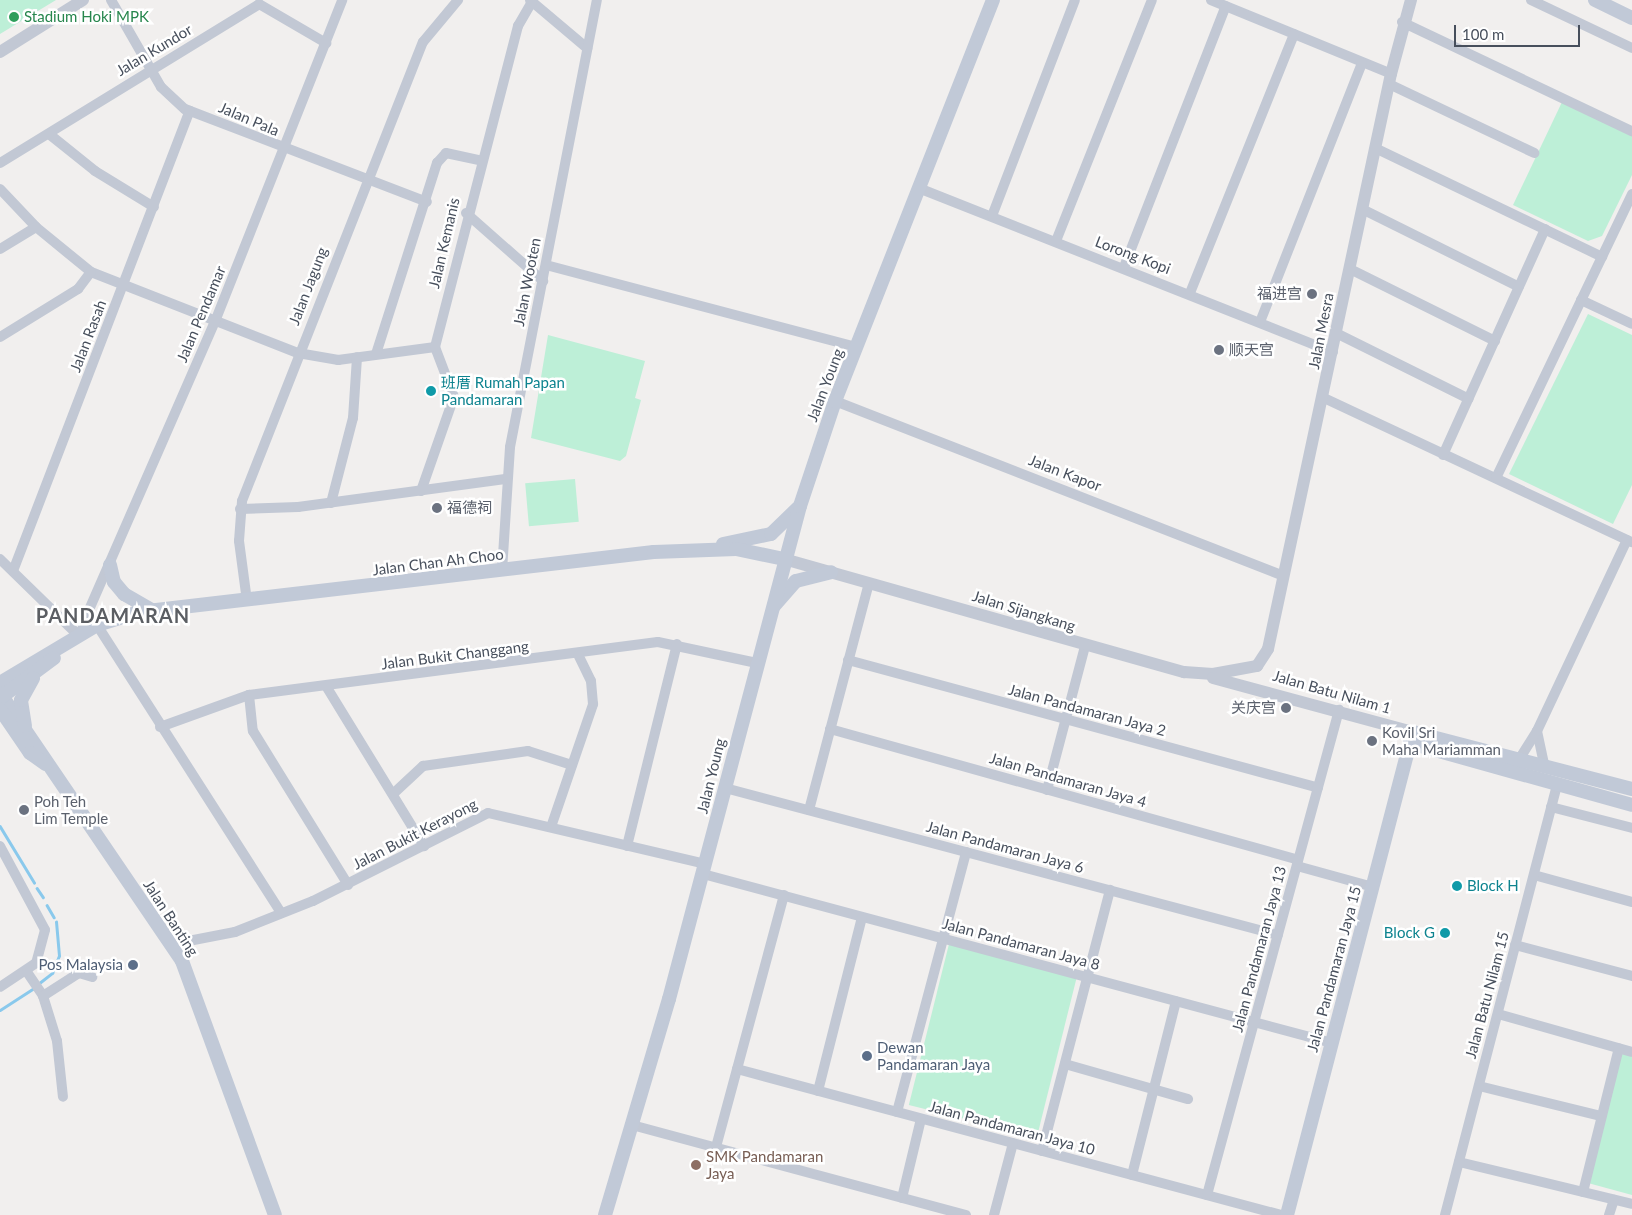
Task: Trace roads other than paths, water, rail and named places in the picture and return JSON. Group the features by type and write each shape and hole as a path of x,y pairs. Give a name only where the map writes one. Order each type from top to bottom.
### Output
{"main road":[{"name":"Jalan Young","path":"605,1215 704,869 784,559 800,506 835,401 921,189 993,0"},
{"path":"1595,0 1632,18"},
{"path":"690,550 771,534 800,506"},
{"name":"Jalan Chan Ah Choo","path":"33,670 78,635 97,624 155,611 690,550 736,549 784,559"},
{"path":"110,565 114,582 124,594 155,611"},
{"path":"769,616 796,582 831,572"},
{"path":"0,669 33,670"},
{"path":"0,696 33,670"},
{"path":"0,722 20,729 22,700 33,670"},
{"name":"Jalan Banting","path":"0,696 20,729 173,944 208,1022 275,1215"},
{"name":"Jalan Batu Nilam 1","path":"1412,737 1520,758 1632,789"},
{"name":"Jalan Batu Nilam 1","path":"1412,737 1557,784 1632,805"},
{"name":"Jalan Pandamaran Jaya 15","path":"1286,1215 1412,737"}],"street":[{"path":"0,52 83,0"},
{"name":"Jalan Pala","path":"111,0 150,70 169,97 190,111 284,150 427,202"},
{"name":"Jalan Pendamar","path":"78,635 216,319 342,0"},
{"name":"Jalan Jagung","path":"247,601 238,541 240,509 298,353 422,42 458,0"},
{"name":"Jalan Wooten","path":"502,571 505,480 597,0"},
{"path":"992,216 1076,0"},
{"path":"1056,241 1152,0"},
{"path":"1212,0 1362,63 1534,153"},
{"name":"Jalan Mesra","path":"1257,666 1268,649 1324,398 1402,22 1411,0"},
{"path":"1531,0 1632,48"},
{"path":"531,1 588,48"},
{"name":"Jalan Kemanis","path":"435,347 480,160 518,26 531,1"},
{"name":"Jalan Kundor","path":"0,163 259,4 326,43"},
{"path":"1124,267 1226,6"},
{"path":"1402,22 1632,131"},
{"path":"1190,293 1294,34"},
{"path":"1260,322 1362,63"},
{"name":"Jalan Rasah","path":"13,571 190,111"},
{"path":"49,134 95,171 154,207"},
{"path":"1375,148 1602,257"},
{"path":"376,354 442,155 458,153 480,160"},
{"path":"0,189 36,227 91,272 216,319 298,353 324,359 357,357 435,347 454,397 421,491"},
{"name":"Lorong Kopi","path":"921,189 1190,293 1333,352"},
{"path":"1496,478 1632,194"},
{"path":"1362,209 1519,286"},
{"path":"466,213 543,281"},
{"path":"0,249 36,227"},
{"path":"1443,455 1545,229"},
{"name":"Jalan Young","path":"546,265 857,347"},
{"path":"1350,270 1495,340"},
{"path":"0,337 78,289 91,272"},
{"path":"1581,300 1632,324"},
{"path":"1336,333 1469,398"},
{"path":"331,503 353,418 357,357"},
{"path":"1324,398 1630,541 1537,731 1520,758"},
{"name":"Jalan Kapor","path":"835,401 1283,576"},
{"path":"240,509 331,503 505,480"},
{"path":"0,559 78,635"},
{"name":"Jalan Sijangkang","path":"784,559 1085,646 1196,674 1257,666"},
{"path":"809,810 868,583"},
{"path":"97,624 160,727 281,913"},
{"name":"Jalan Bukit Changgang","path":"160,727 249,695 579,656 658,642 678,644 757,663"},
{"path":"627,846 678,644"},
{"path":"1047,790 1085,646"},
{"path":"551,827 594,692 579,656"},
{"name":"Jalan Pandamaran Jaya 2","path":"848,660 1318,788"},
{"name":"Jalan Batu Nilam 1","path":"1196,674 1339,710 1412,737"},
{"path":"326,686 394,793 424,846"},
{"path":"249,695 254,732 348,885"},
{"name":"Jalan Pandamaran Jaya 13","path":"1207,1195 1339,710"},
{"name":"Jalan Pandamaran Jaya 4","path":"830,730 1047,790 1298,863 1372,887"},
{"path":"1537,731 1544,765"},
{"path":"394,793 423,766 528,751 545,752 572,765"},
{"name":"Jalan Batu Nilam 15","path":"1445,1215 1557,784"},
{"name":"Jalan Pandamaran Jaya 6","path":"725,788 1278,935"},
{"path":"1551,807 1632,828"},
{"name":"Jalan Bukit Kerayong","path":"173,944 235,932 281,913 348,885 488,813 627,846 704,869"},
{"path":"0,846 45,930 43,947 30,976 0,986"},
{"path":"897,1112 966,852"},
{"name":"Jalan Pandamaran Jaya 8","path":"704,869 784,895 1332,1043"},
{"path":"1534,875 1632,902"},
{"path":"1042,1151 1110,890"},
{"path":"716,1148 784,895"},
{"path":"818,1091 862,916"},
{"path":"1516,945 1632,976"},
{"path":"42,994 79,973 92,976"},
{"path":"30,976 42,994 57,1041 63,1097"},
{"path":"1132,1175 1176,1001"},
{"path":"1498,1014 1632,1052"},
{"path":"1583,1192 1618,1048"},
{"path":"1065,1064 1188,1099"},
{"name":"Jalan Pandamaran Jaya 10","path":"737,1069 1280,1215"},
{"path":"1479,1086 1601,1116"},
{"path":"902,1198 921,1118"},
{"path":"632,1125 966,1215"},
{"path":"994,1215 1013,1143"},
{"path":"1459,1162 1632,1204"},
{"path":"1609,1215 1614,1200"}],"waterway":[{"path":"0,826 34,882"},
{"path":"37,888 43,897"},
{"path":"47,905 54,917"},
{"path":"38,984 52,973 59,956 56,922"},
{"path":"0,1010 34,988"}],"place":[{"name":"Stadium Hoki MPK","path":"14,17"},
{"name":"福进宫","path":"1312,294"},
{"name":"顺天宫","path":"1219,350"},
{"name":"班厝 Rumah Papan Pandamaran","path":"431,391"},
{"name":"福德祠","path":"437,508"},
{"name":"关庆宫","path":"1286,708"},
{"name":"Kovil Sri Maha Mariamman","path":"1372,741"},
{"name":"Poh Teh Lim Temple","path":"24,810"},
{"name":"Block H","path":"1457,886"},
{"name":"Block G","path":"1445,933"},
{"name":"Pos Malaysia","path":"133,965"},
{"name":"Dewan Pandamaran Jaya","path":"867,1056"},
{"name":"SMK Pandamaran Jaya","path":"696,1165"}],"district":[{"name":"PANDAMARAN","path":"113,615"}]}
